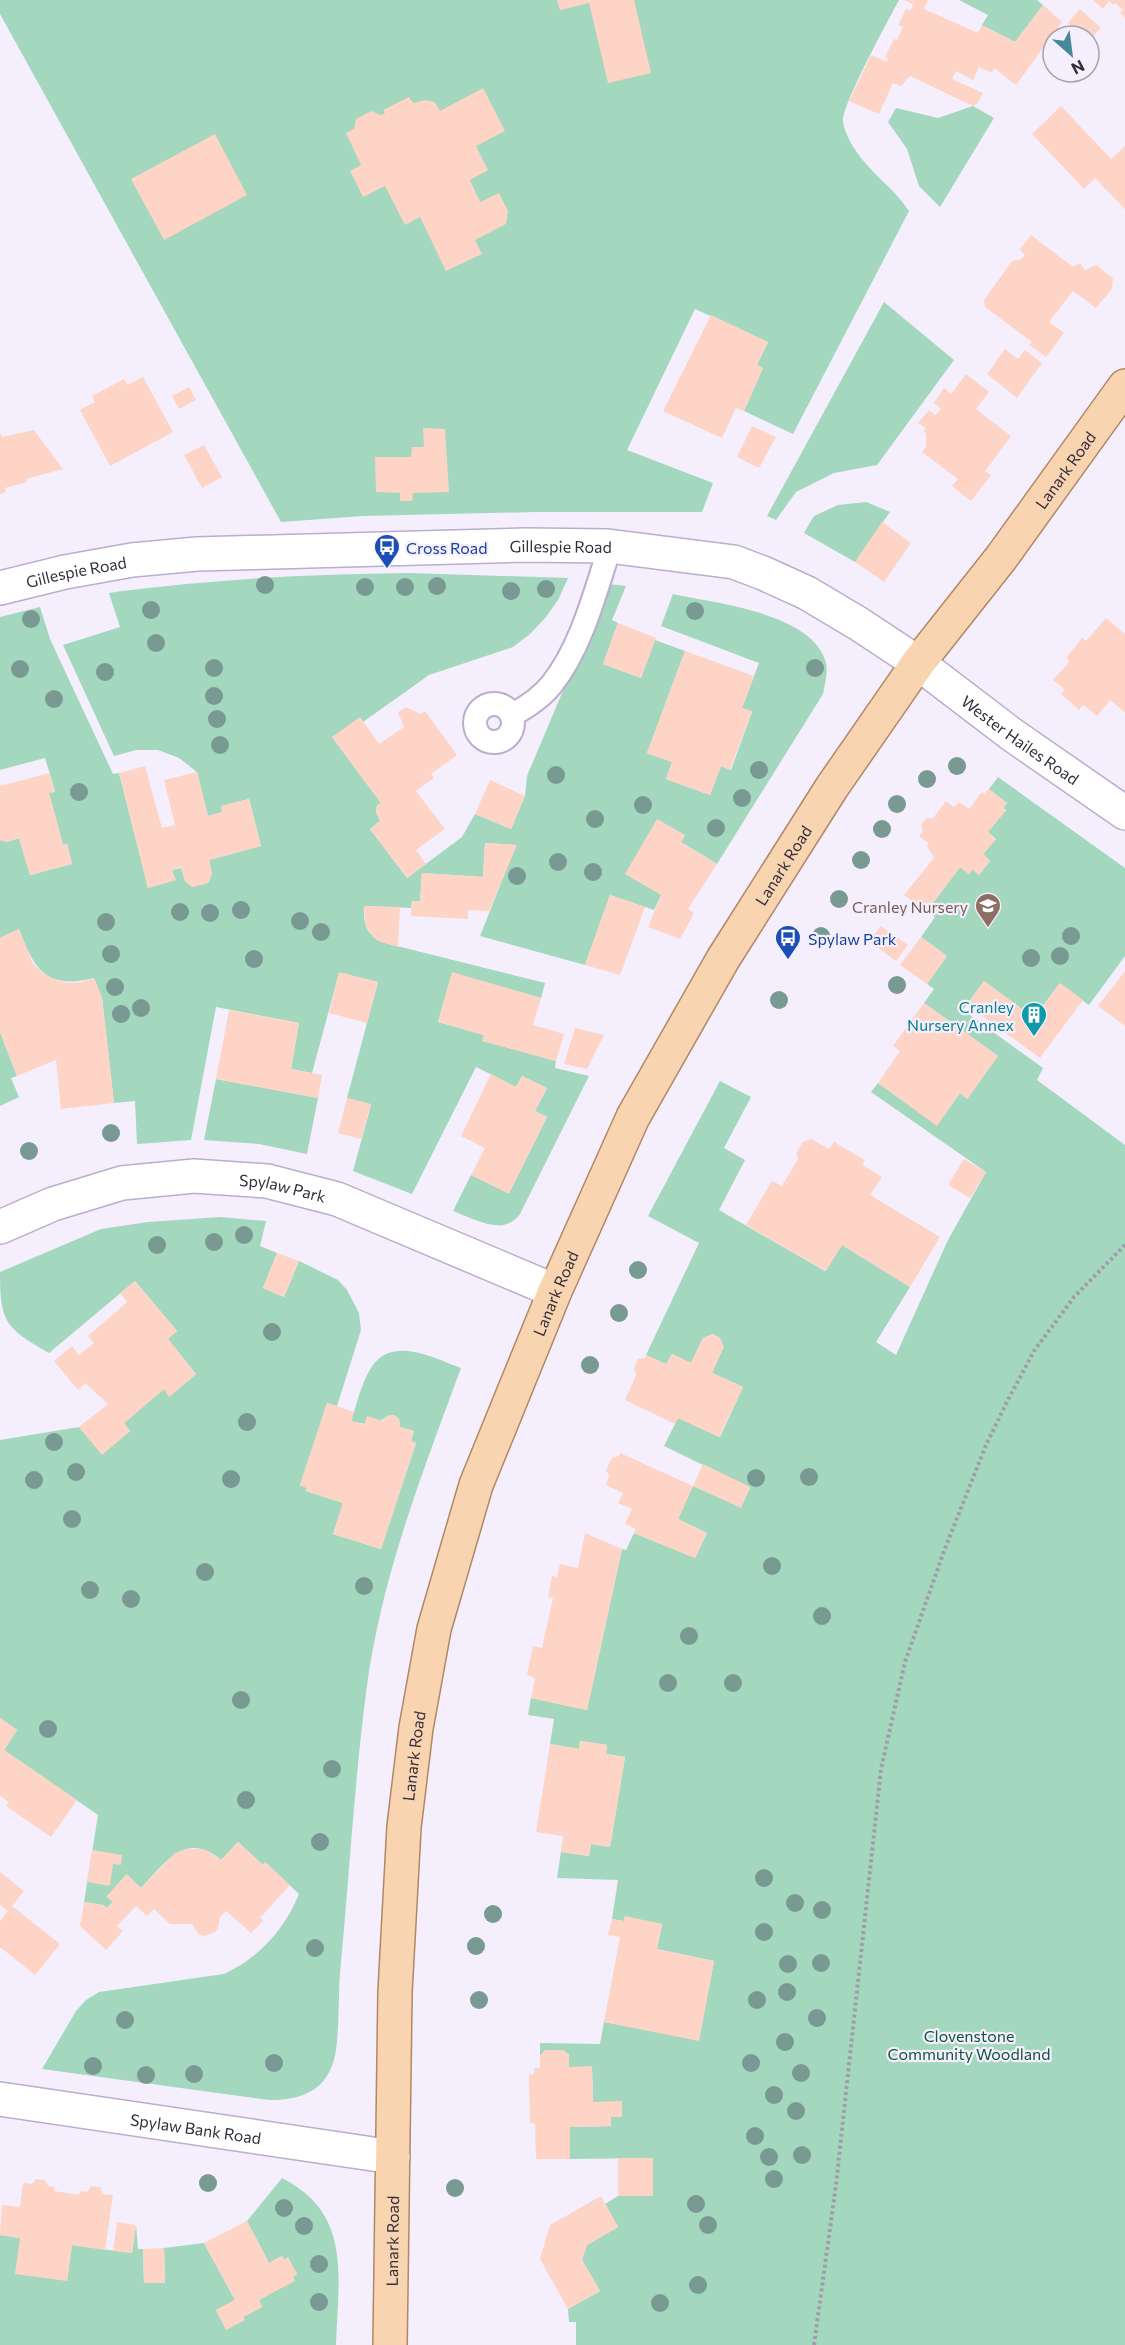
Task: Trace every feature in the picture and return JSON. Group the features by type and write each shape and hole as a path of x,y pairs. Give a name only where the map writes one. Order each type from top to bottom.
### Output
{"main road":[{"name":"Lanark Road","path":"390,2345 395,1992 404,1827 417,1728 434,1629 476,1485 555,1291 633,1117 723,959 832,787 918,663 1001,558 1125,386"},
{"name":"Gillespie Road","path":"0,588 65,572 132,560 197,554 524,544 610,547 734,562 807,593 918,663"},
{"name":"Wester Hailes Road","path":"918,663 1011,734 1125,813"},
{"name":"Spylaw Park","path":"0,1227 53,1204 122,1183 194,1176 267,1180 337,1199 555,1291"},
{"name":"Spylaw Bank Road","path":"0,2099 393,2157"}],"lane":[{"path":"512,715 538,698 552,685 565,665 579,634 610,547"}],"path":[{"path":"814,2345 836,2185 881,1769 905,1662 944,1551 986,1445 1008,1400 1034,1351 1068,1306 1125,1245"}],"green space":[{"path":"0,0 899,0 857,81 844,113 843,122 849,139 860,157 909,211 793,434 744,411 763,368 757,365 768,342 695,309 627,450 713,483 702,512 535,512 363,516 281,522 0,14"},
{"path":"959,0 1037,0 1043,5 1015,42 982,25 988,15"},
{"path":"973,106 994,118 940,207 919,186 907,149 888,122 896,108 938,118"},
{"path":"884,302 954,360 877,465 834,473 796,492 776,520 767,516"},
{"path":"866,502 890,512 855,562 804,533 814,516 838,505"},
{"path":"409,573 568,578 558,600 546,617 530,634 513,647 429,675 363,722 332,737 381,803 377,805 376,812 380,821 370,829 407,878 462,837 475,814 511,829 525,796 527,776 608,584 626,586 612,620 618,623 603,664 641,678 655,640 685,651 647,753 672,762 666,779 710,795 721,766 731,770 752,712 742,708 759,663 661,626 673,594 760,613 783,622 803,632 818,646 826,663 823,694 717,864 681,842 685,835 657,820 661,895 654,910 610,895 585,965 480,936 516,845 485,843 483,877 422,873 420,901 412,901 411,908 364,906 366,927 381,942 545,983 541,998 452,973 438,1022 484,1035 483,1041 556,1061 555,1068 589,1076 520,1214 513,1221 505,1224 479,1222 453,1211 471,1175 509,1193 547,1117 535,1111 547,1088 522,1076 516,1087 476,1067 412,1194 353,1171 371,1105 347,1098 378,982 339,973 312,1073 291,1069 299,1023 216,1007 191,1140 137,1144 135,1101 114,1103 102,998 94,978 78,981 54,979 44,973 30,956 19,929 0,938 0,840 7,842 19,838 30,875 72,864 67,844 63,845 49,793 55,791 45,758 0,770 0,617 40,607 50,639 113,774 119,773 148,888 175,880 172,870 181,868 185,881 192,887 208,883 212,874 209,860 261,846 249,799 221,806 222,812 208,816 197,772 179,758 158,750 136,750 114,756 63,645 120,627 109,593 193,583 265,578"},
{"name":"Clovenstone Community Woodland","path":"998,777 1125,868 1125,956 1089,1005 1059,984 1034,1018 984,981 963,1010 1043,1068 1037,1080 1125,1145 1125,2345 576,2345 576,2322 569,2322 568,2309 600,2291 582,2260 587,2245 618,2227 605,2204 618,2196 653,2196 653,2158 570,2159 570,2127 611,2126 611,2117 622,2117 622,2102 593,2102 592,2067 569,2067 569,2055 563,2050 546,2050 540,2056 540,2043 600,2044 604,2022 699,2040 714,1961 657,1949 662,1924 625,1917 624,1921 612,1919 618,1880 557,1878 561,1852 589,1856 591,1844 610,1847 625,1757 606,1754 607,1745 580,1741 579,1749 550,1744 554,1719 528,1715 531,1698 587,1710 622,1549 626,1550 634,1533 695,1558 707,1533 678,1519 693,1486 741,1507 750,1488 664,1446 678,1418 720,1437 743,1387 712,1373 723,1347 720,1338 713,1334 703,1338 691,1363 672,1354 666,1364 646,1355 699,1243 648,1216 720,1081 751,1097 724,1148 745,1160 719,1210 825,1271 842,1245 910,1287 876,1342 896,1355 948,1240 986,1172 871,1092 878,1083 937,1125 960,1093 967,1099 998,1056 924,1003 934,989 927,984 947,956 921,937 935,917 927,911 960,867 969,874 972,869 979,875 990,861 983,854 996,839 988,832 1006,810 1003,808 1007,803 989,789"},
{"path":"0,1032 17,1076 11,1078 19,1097 0,1106"},
{"path":"216,1079 318,1098 307,1154 259,1144 204,1140"},
{"path":"220,1217 266,1221 260,1246 277,1253 263,1288 284,1297 299,1261 338,1280 347,1290 359,1313 361,1330 337,1406 327,1403 300,1485 307,1488 306,1491 343,1503 333,1534 381,1549 416,1443 411,1441 414,1431 400,1427 399,1419 394,1415 370,1424 351,1421 371,1368 380,1358 401,1351 426,1355 461,1368 404,1528 381,1609 373,1651 366,1693 355,1798 340,1973 338,2032 333,2063 329,2073 316,2088 299,2096 280,2100 42,2069 76,2011 86,2000 99,1992 224,1974 260,1951 278,1931 299,1894 266,1863 263,1865 238,1842 221,1860 197,1848 177,1853 141,1888 126,1875 107,1896 113,1902 107,1908 103,1905 84,1902 98,1815 4,1750 17,1730 0,1718 0,1440 79,1427 102,1454 130,1431 124,1423 164,1389 170,1396 196,1374 168,1339 177,1331 135,1281 49,1353 23,1337 8,1322 2,1303 0,1272 101,1229 148,1222"},
{"path":"282,2178 305,2193 321,2210 331,2229 339,2272 336,2345 0,2345 0,2235 20,2238 67,2281 72,2245 132,2253 136,2225 138,2249 143,2249 144,2283 165,2283 164,2248 204,2243 235,2300 216,2310 226,2329 245,2320 243,2317 262,2307 259,2300 297,2274 288,2258 284,2260 282,2256 269,2263 247,2221"}],"building":[{"path":"557,0 634,0 651,73 608,83 589,3 560,10"},
{"path":"904,0 928,0 924,9 978,33 982,25 1015,42 1043,5 1062,22 1061,24 1041,24 1041,51 1016,85 994,68 992,73 979,67 973,80 956,71 952,79 983,93 978,103 973,106 910,76 901,86 893,83 879,114 849,101 871,55 887,62 888,59 885,57 903,27 898,25 906,9 911,10 913,4"},
{"path":"1093,0 1125,0 1125,18 1120,13 1123,10 1115,3 1113,5 1109,1 1103,9"},
{"path":"1080,9 1097,24 1069,24"},
{"path":"483,88 505,131 476,146 488,170 470,180 480,202 499,193 508,211 506,224 475,240 482,254 446,271 420,217 405,225 385,186 363,197 350,171 361,165 346,133 354,129 356,119 371,111 381,115 385,113 383,110 409,97 413,103 426,100 435,102 440,111"},
{"path":"1061,106 1111,159 1125,146 1125,209 1095,178 1084,189 1032,134"},
{"path":"215,134 247,195 164,240 131,179"},
{"path":"1031,235 1073,267 1080,263 1085,270 1096,265 1113,278 1112,289 1096,308 1073,291 1049,322 1064,333 1046,357 1029,345 1032,342 985,307 984,300 1012,261 1020,260 1025,255 1020,250"},
{"path":"711,315 768,342 757,365 763,368 744,411 736,408 722,438 663,411"},
{"path":"1005,349 1018,359 1025,350 1042,363 1017,398 987,374"},
{"path":"966,374 989,392 976,409 1011,436 985,471 991,475 971,501 952,486 958,479 922,452 926,447 926,433 923,432 926,428 918,423 929,410 935,415 941,409 934,403 944,388 951,394"},
{"path":"143,377 173,432 110,466 80,410 95,402 92,396 124,379 128,385"},
{"path":"189,387 196,400 179,409 172,396"},
{"path":"752,426 776,437 759,468 737,457"},
{"path":"423,428 445,429 449,492 413,493 412,501 400,501 400,493 376,492 375,457 411,457 412,447 424,447"},
{"path":"34,430 63,469 26,479 27,482 5,488 6,492 0,494 0,433 2,437"},
{"path":"204,445 222,477 202,488 184,455"},
{"path":"882,522 911,543 884,582 855,562"},
{"path":"1106,618 1125,634 1125,712 1110,700 1097,716 1083,705 1079,710 1061,694 1065,690 1053,680 1070,661 1066,658 1082,638 1086,641"},
{"path":"618,623 656,638 641,678 603,664"},
{"path":"685,651 754,676 742,708 752,711 730,770 721,766 710,795 666,779 672,762 647,753"},
{"path":"406,707 420,714 425,711 457,755 431,774 434,778 416,791 445,829 416,850 426,864 407,878 370,829 380,821 376,812 377,805 381,803 332,737 360,717 379,744 404,727 398,712"},
{"path":"145,766 162,828 175,825 164,780 197,772 208,816 222,812 221,806 249,799 261,846 209,860 212,874 208,883 192,887 185,881 181,867 172,870 176,880 148,888 119,773"},
{"path":"49,773 55,792 49,793 63,845 67,843 72,864 30,875 19,838 7,842 0,840 0,786"},
{"path":"490,780 525,796 511,829 475,814"},
{"path":"989,789 1007,803 1003,808 1006,810 988,832 996,839 983,854 990,861 979,875 972,869 969,874 960,867 927,911 904,895 934,858 927,846 929,843 919,836 923,831 921,826 926,818 933,818 946,801 954,807 959,802 969,809 982,792 984,794"},
{"path":"657,819 685,835 681,842 717,864 688,909 694,913 680,939 648,927 661,895 625,874"},
{"path":"485,843 517,845 489,911 468,910 468,919 411,916 412,901 420,901 422,873 483,877"},
{"path":"610,895 645,907 620,975 585,965"},
{"path":"364,906 400,907 398,947 381,942 372,936 365,923"},
{"path":"881,926 908,945 896,961 869,941"},
{"path":"19,929 33,964 43,973 55,980 68,983 94,978 102,998 114,1103 61,1109 56,1060 17,1076 0,1032 0,938"},
{"path":"921,937 947,956 927,984 900,965"},
{"path":"1125,971 1125,1026 1098,1006"},
{"path":"339,972 378,982 367,1023 329,1013"},
{"path":"452,972 541,998 533,1025 564,1034 556,1061 482,1041 484,1035 438,1022"},
{"name":"Cranley Nursery Annex","path":"984,981 1034,1018 1060,983 1083,1000 1040,1058 967,1005"},
{"path":"924,1003 998,1056 967,1099 960,1093 937,1126 878,1083 900,1051 893,1046"},
{"path":"229,1010 299,1023 291,1069 322,1075 318,1098 216,1079"},
{"path":"575,1028 604,1035 587,1069 564,1064"},
{"path":"491,1074 516,1087 522,1076 547,1088 535,1111 547,1117 509,1194 471,1175 485,1148 461,1136"},
{"path":"347,1098 371,1104 361,1139 338,1133"},
{"path":"811,1139 829,1149 834,1142 865,1160 862,1165 882,1177 870,1195 940,1237 910,1287 842,1245 826,1271 746,1225 772,1181 782,1186 798,1159 796,1153 803,1142"},
{"path":"964,1159 986,1172 970,1198 948,1185"},
{"path":"277,1253 299,1261 284,1297 263,1288"},
{"path":"135,1281 177,1331 168,1339 196,1374 169,1397 164,1389 124,1423 130,1431 102,1455 79,1427 108,1404 85,1383 78,1390 54,1361 72,1346 79,1355 94,1343 88,1336 127,1302 120,1293"},
{"path":"713,1334 720,1338 724,1347 712,1373 743,1387 719,1437 678,1418 675,1424 625,1400 636,1375 634,1368 638,1359 645,1358 646,1355 666,1364 672,1354 691,1363 703,1338"},
{"path":"327,1403 354,1412 351,1421 364,1425 367,1416 383,1421 387,1416 394,1415 399,1419 400,1427 414,1431 411,1441 416,1443 381,1549 333,1534 343,1503 306,1491 307,1488 300,1485"},
{"path":"620,1453 693,1486 678,1519 707,1533 695,1558 634,1533 636,1529 625,1524 632,1509 618,1503 623,1493 606,1485 609,1476 606,1470 612,1458 619,1456"},
{"path":"703,1464 750,1487 741,1508 693,1486"},
{"path":"585,1533 622,1549 587,1710 531,1698 535,1678 527,1675 533,1646 542,1648 553,1598 548,1597 552,1576 557,1577 560,1564 578,1568"},
{"path":"0,1718 17,1730 4,1750 77,1800 51,1837 6,1806 9,1802 0,1796"},
{"path":"580,1741 607,1745 606,1754 625,1757 610,1847 591,1844 589,1856 561,1852 563,1836 536,1832 550,1744 579,1749"},
{"path":"238,1842 290,1885 260,1918 263,1921 251,1933 226,1911 220,1917 215,1932 204,1936 198,1934 192,1924 170,1924 154,1909 147,1916 136,1906 117,1926 123,1931 106,1950 80,1926 84,1902 103,1905 107,1908 113,1902 106,1897 127,1874 141,1888 175,1853 185,1849 204,1849 221,1860"},
{"path":"92,1850 122,1855 121,1865 113,1864 110,1886 87,1882"},
{"path":"0,1872 24,1891 12,1906 60,1944 35,1975 0,1947 0,1921 8,1911 0,1905"},
{"path":"625,1916 662,1924 657,1949 714,1961 699,2041 604,2022 620,1937 608,1935 612,1919 624,1921"},
{"path":"545,2050 563,2050 569,2055 569,2067 592,2066 593,2102 622,2101 622,2117 611,2117 611,2126 570,2127 570,2159 536,2159 535,2124 530,2123 529,2075 534,2074 534,2068 540,2068 540,2056"},
{"path":"618,2158 653,2158 653,2196 618,2196"},
{"path":"36,2179 45,2180 48,2186 55,2187 54,2191 79,2195 80,2191 87,2192 91,2186 100,2187 103,2194 113,2195 105,2250 72,2245 67,2281 15,2274 20,2238 0,2235 2,2205 20,2207 23,2183 32,2184"},
{"path":"601,2196 618,2227 587,2245 582,2260 600,2291 568,2309 540,2259 550,2225"},
{"path":"247,2221 269,2263 282,2256 284,2260 288,2257 297,2274 293,2276 295,2281 259,2300 262,2307 243,2317 245,2320 226,2330 216,2310 235,2300 204,2243"},
{"path":"117,2222 136,2225 132,2253 113,2251"},
{"path":"164,2248 165,2283 144,2283 143,2249"}],"place":[{"name":"Cross Road","path":"387,570"},
{"name":"Cranley Nursery","path":"988,929"},
{"name":"Spylaw Park","path":"788,961"},
{"name":"Cranley Nursery Annex","path":"1034,1038"}]}
